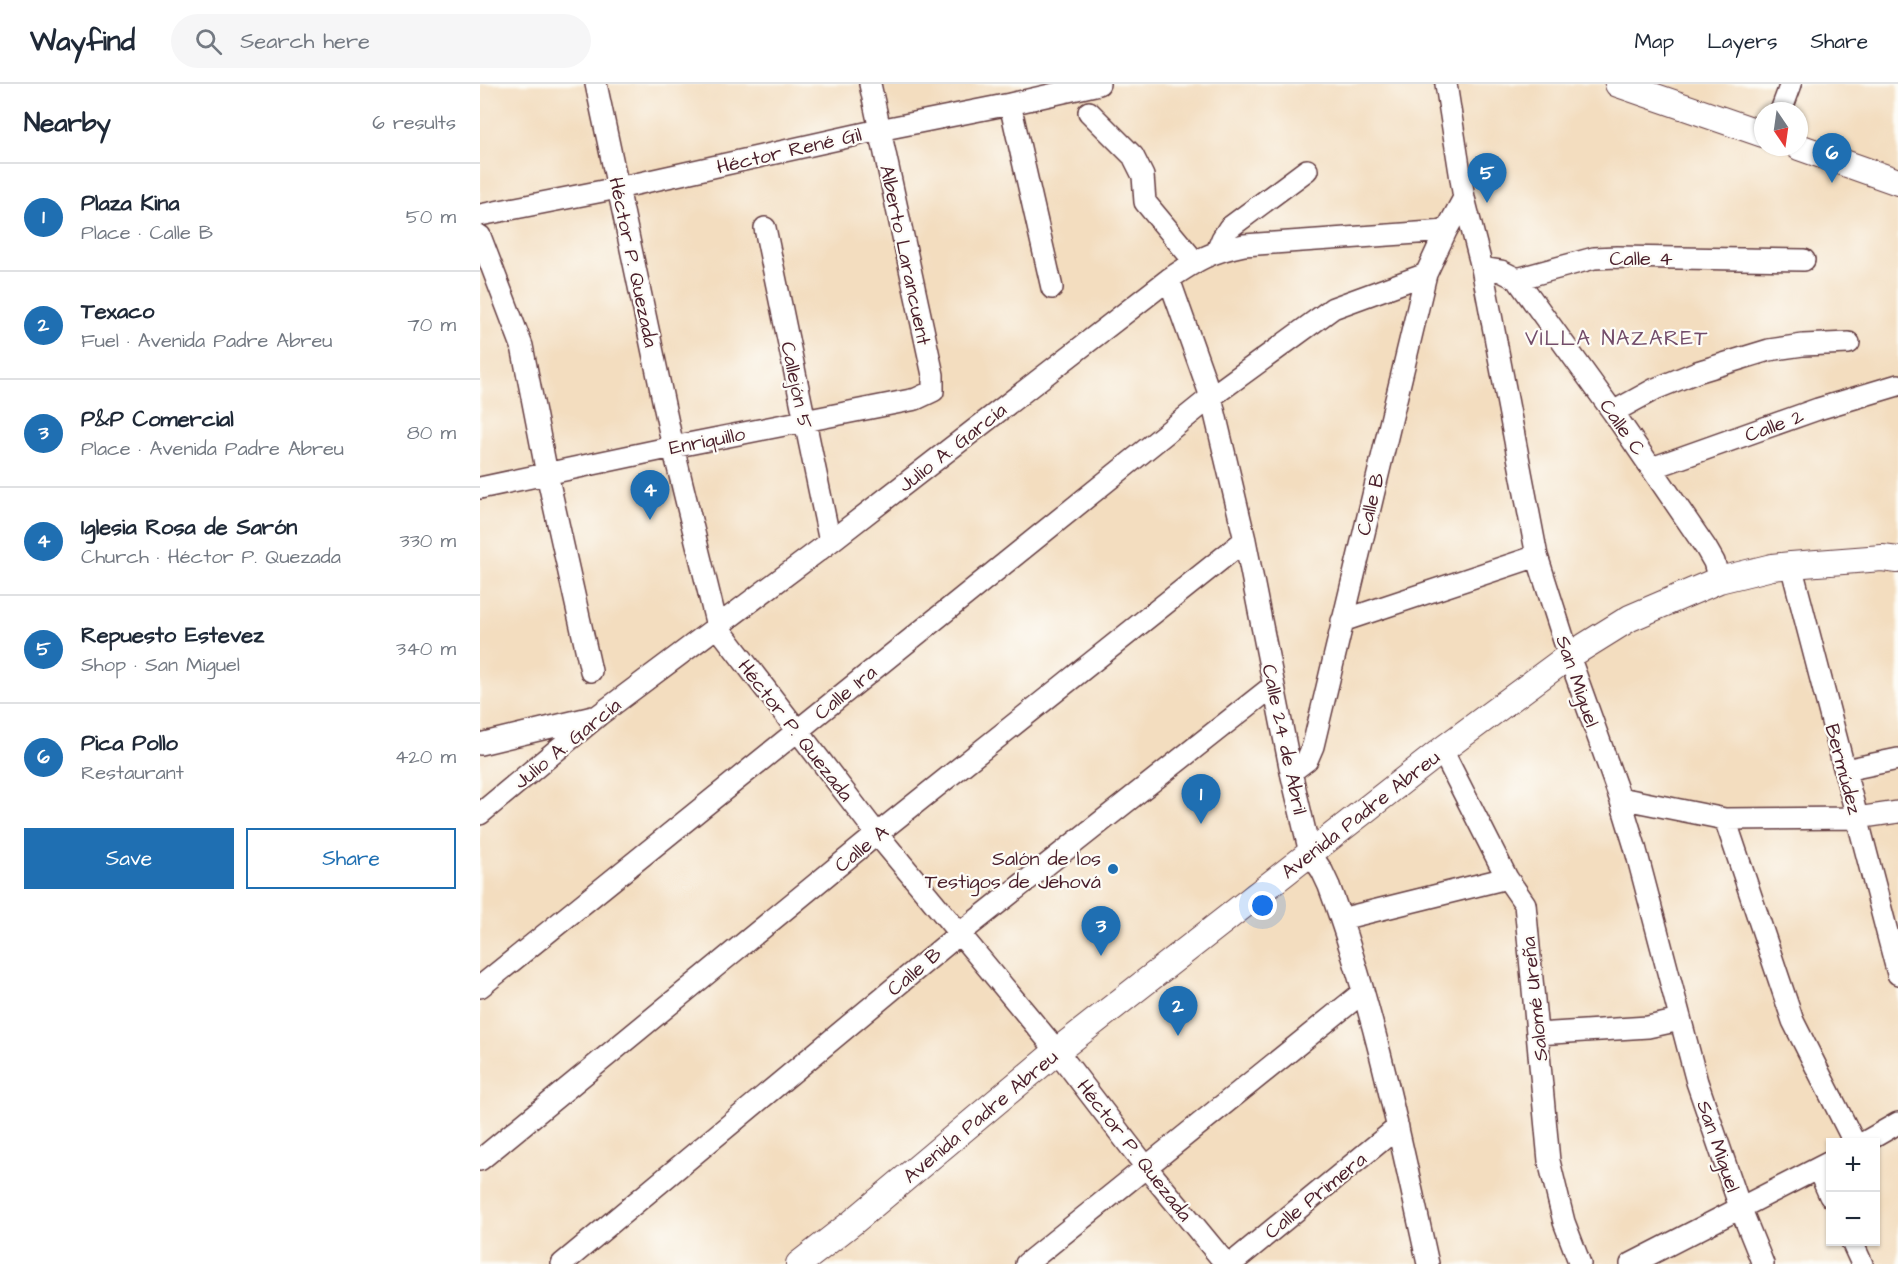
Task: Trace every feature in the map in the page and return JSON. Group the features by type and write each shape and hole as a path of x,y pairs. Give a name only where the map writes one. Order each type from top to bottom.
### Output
{"main road":[{"path":"1618,84 1754,131"},
{"path":"1808,150 1898,182"},
{"name":"Avenida Padre Abreu","path":"799,1264 853,1222 1057,1051 1442,750 1569,656 1630,618 1719,580 1772,567 1882,558 1898,560"}],"street":[{"name":"Héctor P. Quezada","path":"596,84 673,447 717,627 877,834 1057,1051 1146,1167 1226,1264"},
{"name":"Alberto Larancuent","path":"870,84 933,375 933,391"},
{"name":"Héctor René Gil","path":"480,215 618,188 879,130 1010,104 1047,89 1099,84"},
{"name":"San Miguel","path":"1446,84 1464,198 1482,268 1537,556 1635,847 1697,1082 1740,1207 1763,1264"},
{"path":"1784,102 1791,84"},
{"path":"1010,104 1052,288"},
{"path":"1089,112 1133,156 1143,176 1145,202 1195,261"},
{"path":"1217,251 1229,228 1307,170"},
{"path":"1446,231 1464,198"},
{"name":"Callejón 5","path":"765,228 830,542"},
{"name":"Julio A. García","path":"480,814 599,715 830,542 1195,261 1217,251 1244,245 1446,231"},
{"name":"Calle B","path":"1290,772 1306,760 1313,746 1426,274 1446,231"},
{"path":"480,236 522,346 547,474 591,671"},
{"name":"Calle 4","path":"1516,279 1563,265 1606,257 1804,260"},
{"path":"1482,268 1501,271 1516,279"},
{"name":"Calle 1ra","path":"480,987 1211,397 1333,308 1426,274"},
{"name":"Calle 24 de Abril","path":"1169,279 1211,397 1245,540 1290,772 1310,853 1322,871 1341,919 1363,992 1398,1126 1428,1264"},
{"name":"Calle C","path":"1516,279 1652,468 1714,562 1719,580"},
{"path":"1613,412 1655,388 1768,350 1803,345 1849,343"},
{"name":"Calle 2","path":"1652,468 1818,409 1898,386"},
{"name":"Enriquillo","path":"480,488 916,399 933,391"},
{"name":"Calle A","path":"480,1160 877,834 1245,540"},
{"path":"1342,621 1537,556"},
{"name":"Bermúdez","path":"1791,565 1898,972"},
{"name":"Calle B","path":"562,1264 959,934 1273,686"},
{"path":"480,744 599,715"},
{"name":"Salomé Ureña","path":"1442,750 1507,878 1525,904 1550,1161 1564,1222 1580,1264"},
{"path":"1845,770 1898,759"},
{"path":"1620,798 1725,819 1857,819 1898,812"},
{"path":"1725,819 1793,1021 1852,1138"},
{"path":"1341,919 1507,878"},
{"path":"1026,1264 1363,992"},
{"path":"1537,1034 1648,1028 1680,1020"},
{"path":"1872,1138 1898,1123"},
{"name":"Calle Primera","path":"1231,1264 1398,1126"},
{"path":"1631,1264 1824,1166 1829,1192"},
{"path":"1853,1246 1862,1264"}],"place":[{"name":"Pica Pollo","path":"1832,183"},
{"name":"Repuesto Estevez","path":"1487,203"},
{"name":"Iglesia Rosa de Sarón","path":"650,520"},
{"name":"Plaza Kina","path":"1201,824"},
{"name":"Salón de los Testigos de Jehová","path":"1113,869"},
{"name":"P&P Comercial","path":"1101,956"},
{"name":"Texaco","path":"1178,1036"}],"district":[{"name":"VILLA NAZARET","path":"1617,338"}]}
